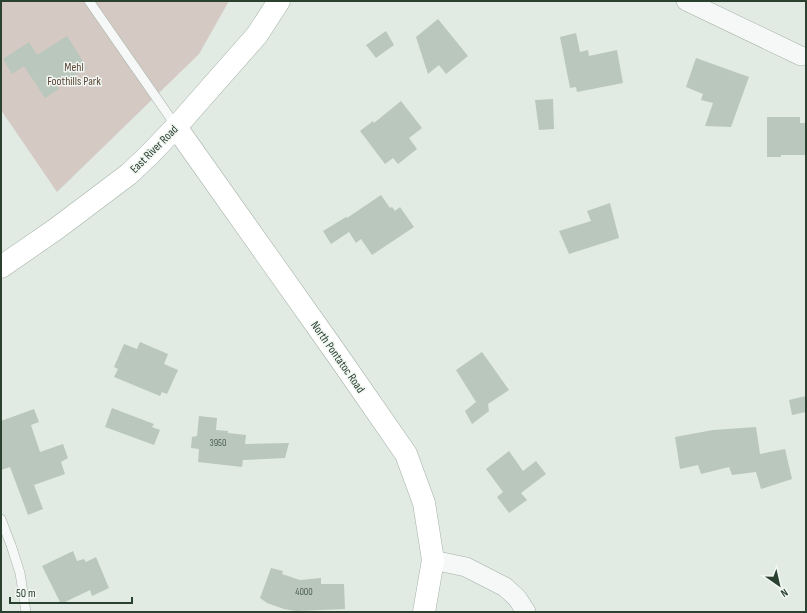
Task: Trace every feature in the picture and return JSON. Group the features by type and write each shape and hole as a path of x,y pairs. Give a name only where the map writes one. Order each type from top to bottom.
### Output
{"street":[{"name":"East River Road","path":"1,267 56,229 129,174 148,156 176,127 257,34 279,1"},
{"path":"686,1 801,56"},
{"name":"North Pontatoc Road","path":"176,127 406,454 424,502 434,560 424,612"},
{"path":"434,560 466,567 505,587 517,598 526,612"}],"lane":[{"path":"89,1 176,127"},
{"path":"1,519 20,573 26,612"}],"green space":[{"name":"Mehl Foothills Park","path":"1,1 229,1 199,54 57,192 1,110"}],"building":[{"path":"438,19 468,56 446,74 439,65 428,74 416,37"},
{"path":"386,31 394,45 376,58 366,45"},
{"path":"576,33 580,52 588,50 589,56 617,50 623,83 577,92 576,87 570,88 560,37"},
{"path":"67,36 87,68 57,87 59,89 45,98 24,66 12,74 3,59 29,42 37,55"},
{"path":"696,58 749,77 731,127 705,126 713,103 701,100 703,94 686,87"},
{"path":"553,99 554,129 539,130 535,100"},
{"path":"401,101 422,128 409,138 417,149 398,164 393,158 385,164 360,131 373,121 374,123"},
{"path":"767,117 800,117 800,123 806,123 806,155 781,155 781,157 767,157"},
{"path":"381,195 390,208 392,207 395,211 400,207 414,227 372,255 361,239 356,243 349,232 331,244 323,231 346,217 347,218"},
{"path":"610,203 619,238 569,254 559,231 591,221 587,211"},
{"path":"140,342 168,354 164,364 178,370 167,394 162,392 160,396 114,377 118,369 114,367 124,344 137,349"},
{"path":"482,352 509,390 488,404 489,411 472,424 465,411 476,402 456,370"},
{"path":"806,396 806,412 792,415 789,400"},
{"path":"112,408 154,424 152,427 160,430 154,445 105,427"},
{"path":"34,409 39,422 31,425 40,452 63,444 68,458 61,462 65,474 34,485 43,509 28,515 10,467 1,470 1,421"},
{"path":"199,416 217,418 216,430 246,435 245,444 289,443 285,458 243,460 242,467 198,462 199,449 191,448 192,437 197,436"},
{"path":"756,427 760,454 785,449 792,479 761,489 756,472 732,475 729,467 701,474 698,465 680,469 675,437 713,430"},
{"path":"509,451 523,471 536,461 546,474 521,493 527,500 509,513 497,497 503,492 486,469"},
{"path":"73,551 77,561 84,559 86,562 96,557 109,588 92,596 90,590 61,604 42,566"},
{"path":"271,568 283,571 282,574 300,580 321,578 321,584 344,584 345,609 296,611 284,609 267,603 260,598"}]}
